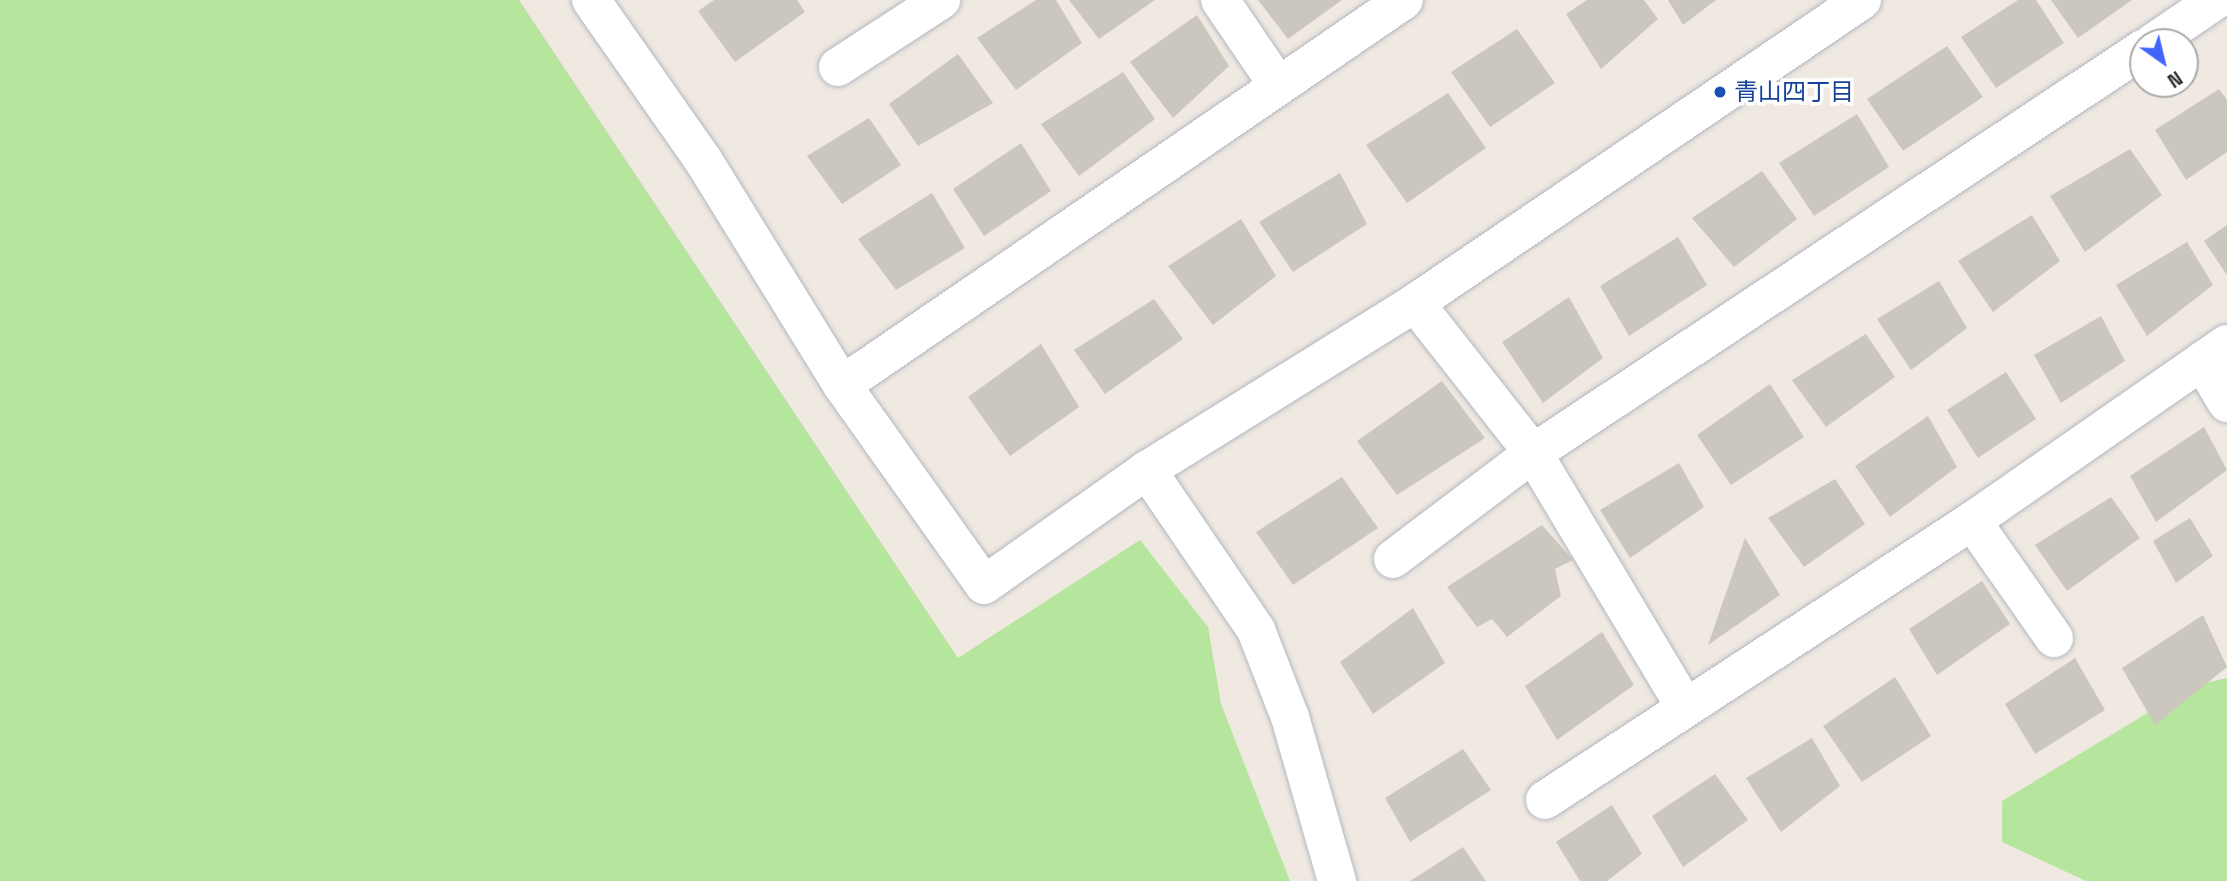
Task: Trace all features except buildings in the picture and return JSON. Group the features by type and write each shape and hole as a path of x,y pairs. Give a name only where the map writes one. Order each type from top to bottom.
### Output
{"street":[{"path":"591,0 703,160 842,386 984,585 1147,470 1415,303 1862,0"},
{"path":"838,67 941,0"},
{"path":"1220,0 1277,85"},
{"path":"842,386 1404,0"},
{"path":"2175,28 2216,0"},
{"path":"1393,559 1532,453 2129,58"},
{"path":"1415,303 1532,453 1685,707"},
{"path":"1545,800 1972,521 2214,353 2227,403"},
{"path":"1147,470 1255,630 1290,717 1337,881"},
{"path":"1972,521 2054,638"}],"green space":[{"path":"0,0 519,0 958,658 1140,540 1208,627 1221,704 1290,881 0,881"},
{"path":"2227,678 2227,881 2086,881 2002,842 2002,801 2192,686"}],"place":[{"name":"青山四丁目","path":"1720,92"}]}
